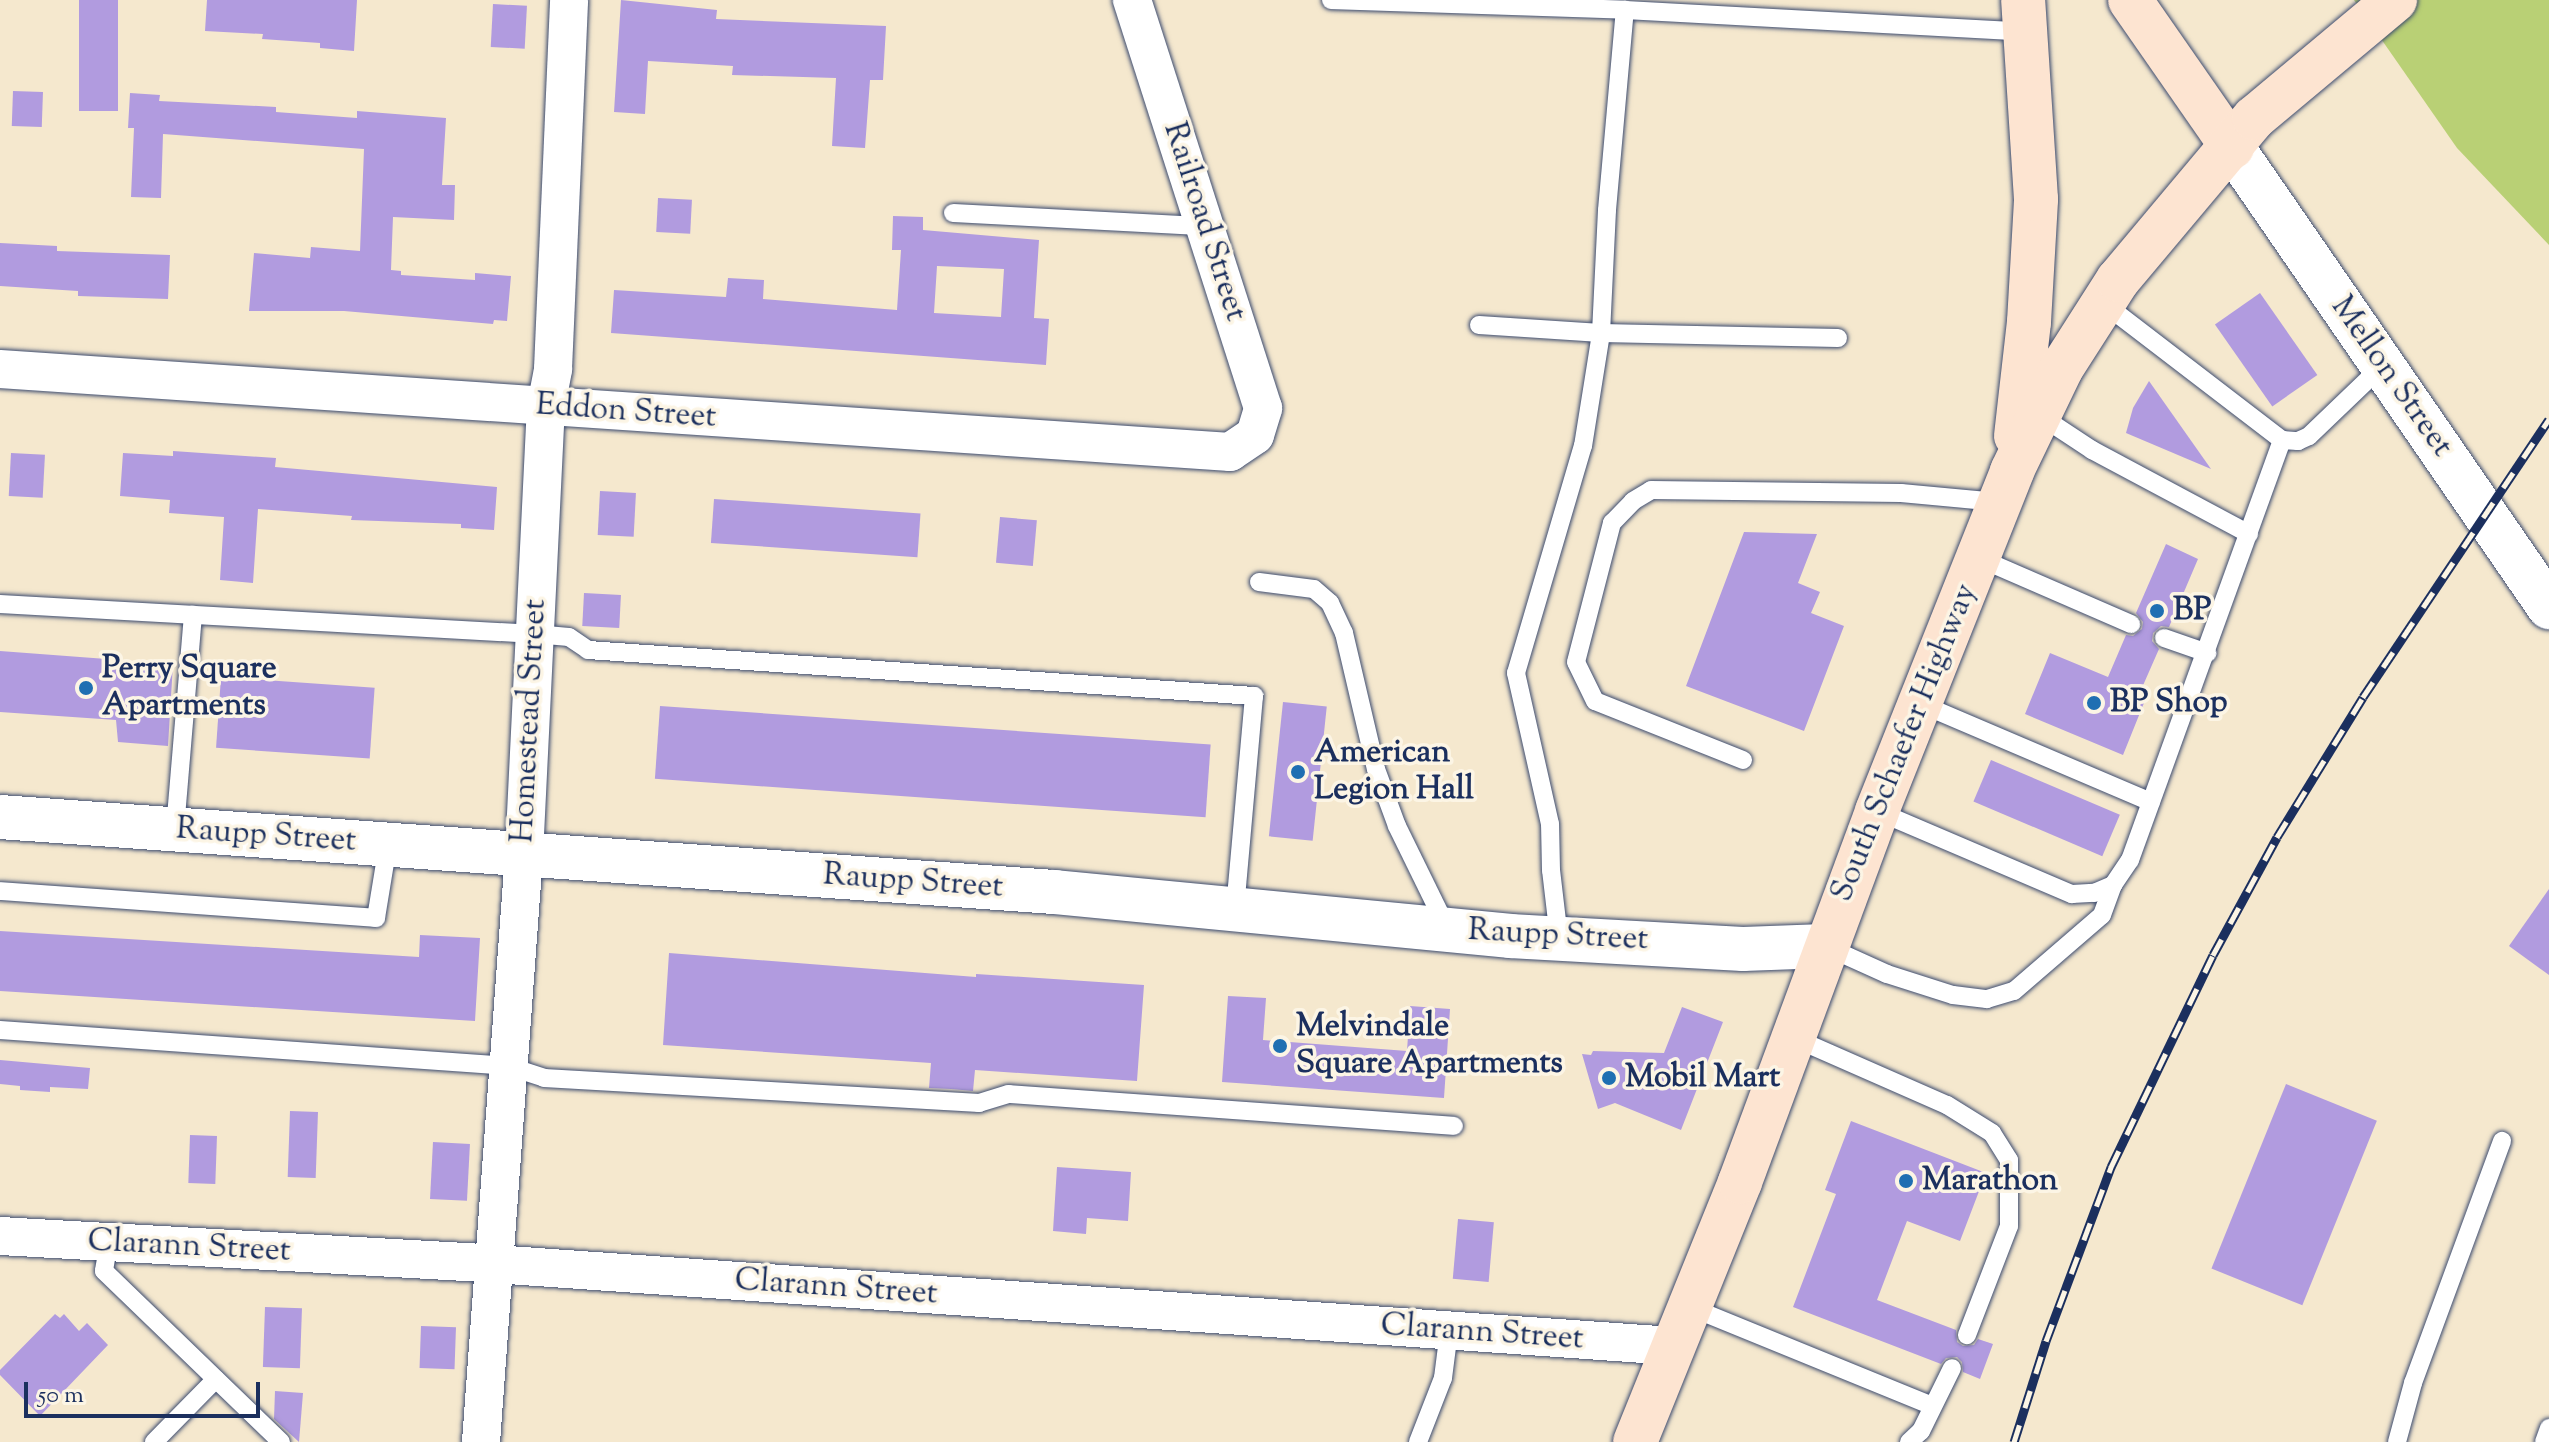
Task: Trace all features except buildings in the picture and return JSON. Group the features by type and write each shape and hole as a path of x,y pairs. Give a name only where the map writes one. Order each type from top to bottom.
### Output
{"main road":[{"path":"2130,0 2232,147"},
{"name":"South Schaefer Highway","path":"1644,1438 1672,1346 1690,1307 1877,811 2006,487 2078,339 2118,280 2273,99 2395,0"},
{"path":"2006,487 2035,261 2034,137 2025,16"}],"street":[{"name":"Homestead Street","path":"481,1442 524,855 546,406 553,369 569,0"},
{"name":"Railroad Street","path":"1132,0 1263,408 1261,424 1249,442"},
{"name":"Mellon Street","path":"2232,147 2549,607"},
{"name":"Eddon Street","path":"0,369 1218,453 1230,452 1249,442"},
{"name":"Raupp Street","path":"0,817 1054,892 1559,938 1743,949 1825,946"},
{"name":"Clarann Street","path":"0,1236 494,1264 1672,1346"}],"lane":[{"path":"1331,0 1625,10 2025,16"},
{"path":"1559,938 1551,870 1550,824 1516,673 1583,446 1601,333 1607,210 1625,10"},
{"path":"953,213 1205,226"},
{"path":"2102,302 2282,440 2298,441 2309,436 2383,365"},
{"path":"1479,325 1601,333 1838,338"},
{"path":"2039,415 2092,450 2249,534"},
{"path":"1825,946 1887,974 1953,995 1987,999 2014,991 2102,915 2113,885 2130,860 2282,440"},
{"path":"1743,760 1595,701 1576,662 1612,523 1633,501 1651,490 1885,493 2006,487"},
{"path":"1979,558 2131,624"},
{"path":"1259,582 1314,589 1330,603 1344,633 1376,769 1397,826 1448,930"},
{"path":"0,604 535,634 569,637 588,650 1254,696 1235,910"},
{"path":"175,829 193,615"},
{"path":"2164,638 2207,653"},
{"path":"1921,704 2151,802"},
{"path":"1877,811 1940,835 2072,894 2094,893 2113,885"},
{"path":"0,891 376,918 388,845"},
{"path":"0,1030 508,1066 544,1078 979,1103 1009,1094 1454,1126"},
{"path":"1792,1037 1947,1105 1992,1133 2009,1160 2009,1226 1967,1335"},
{"path":"2397,1442 2413,1383 2502,1141"},
{"path":"109,1242 104,1271 281,1442"},
{"path":"1690,1307 1933,1406"},
{"path":"1418,1442 1443,1378 1449,1331"},
{"path":"1909,1442 1921,1431 1952,1368"},
{"path":"154,1442 216,1379"},
{"path":"2544,1442 2549,1428"}],"green space":[{"path":"2354,0 2549,0 2549,245 2457,148"}],"railway":[{"path":"2014,1442 2046,1341 2111,1167 2213,955 2277,837 2363,697 2549,419"}],"place":[{"name":"BP","path":"2157,611"},
{"name":"Perry Square Apartments","path":"86,688"},
{"name":"BP Shop","path":"2094,703"},
{"name":"American Legion Hall","path":"1298,772"},
{"name":"Melvindale Square Apartments","path":"1280,1046"},
{"name":"Mobil Mart","path":"1609,1078"},
{"name":"Marathon","path":"1906,1181"}]}
